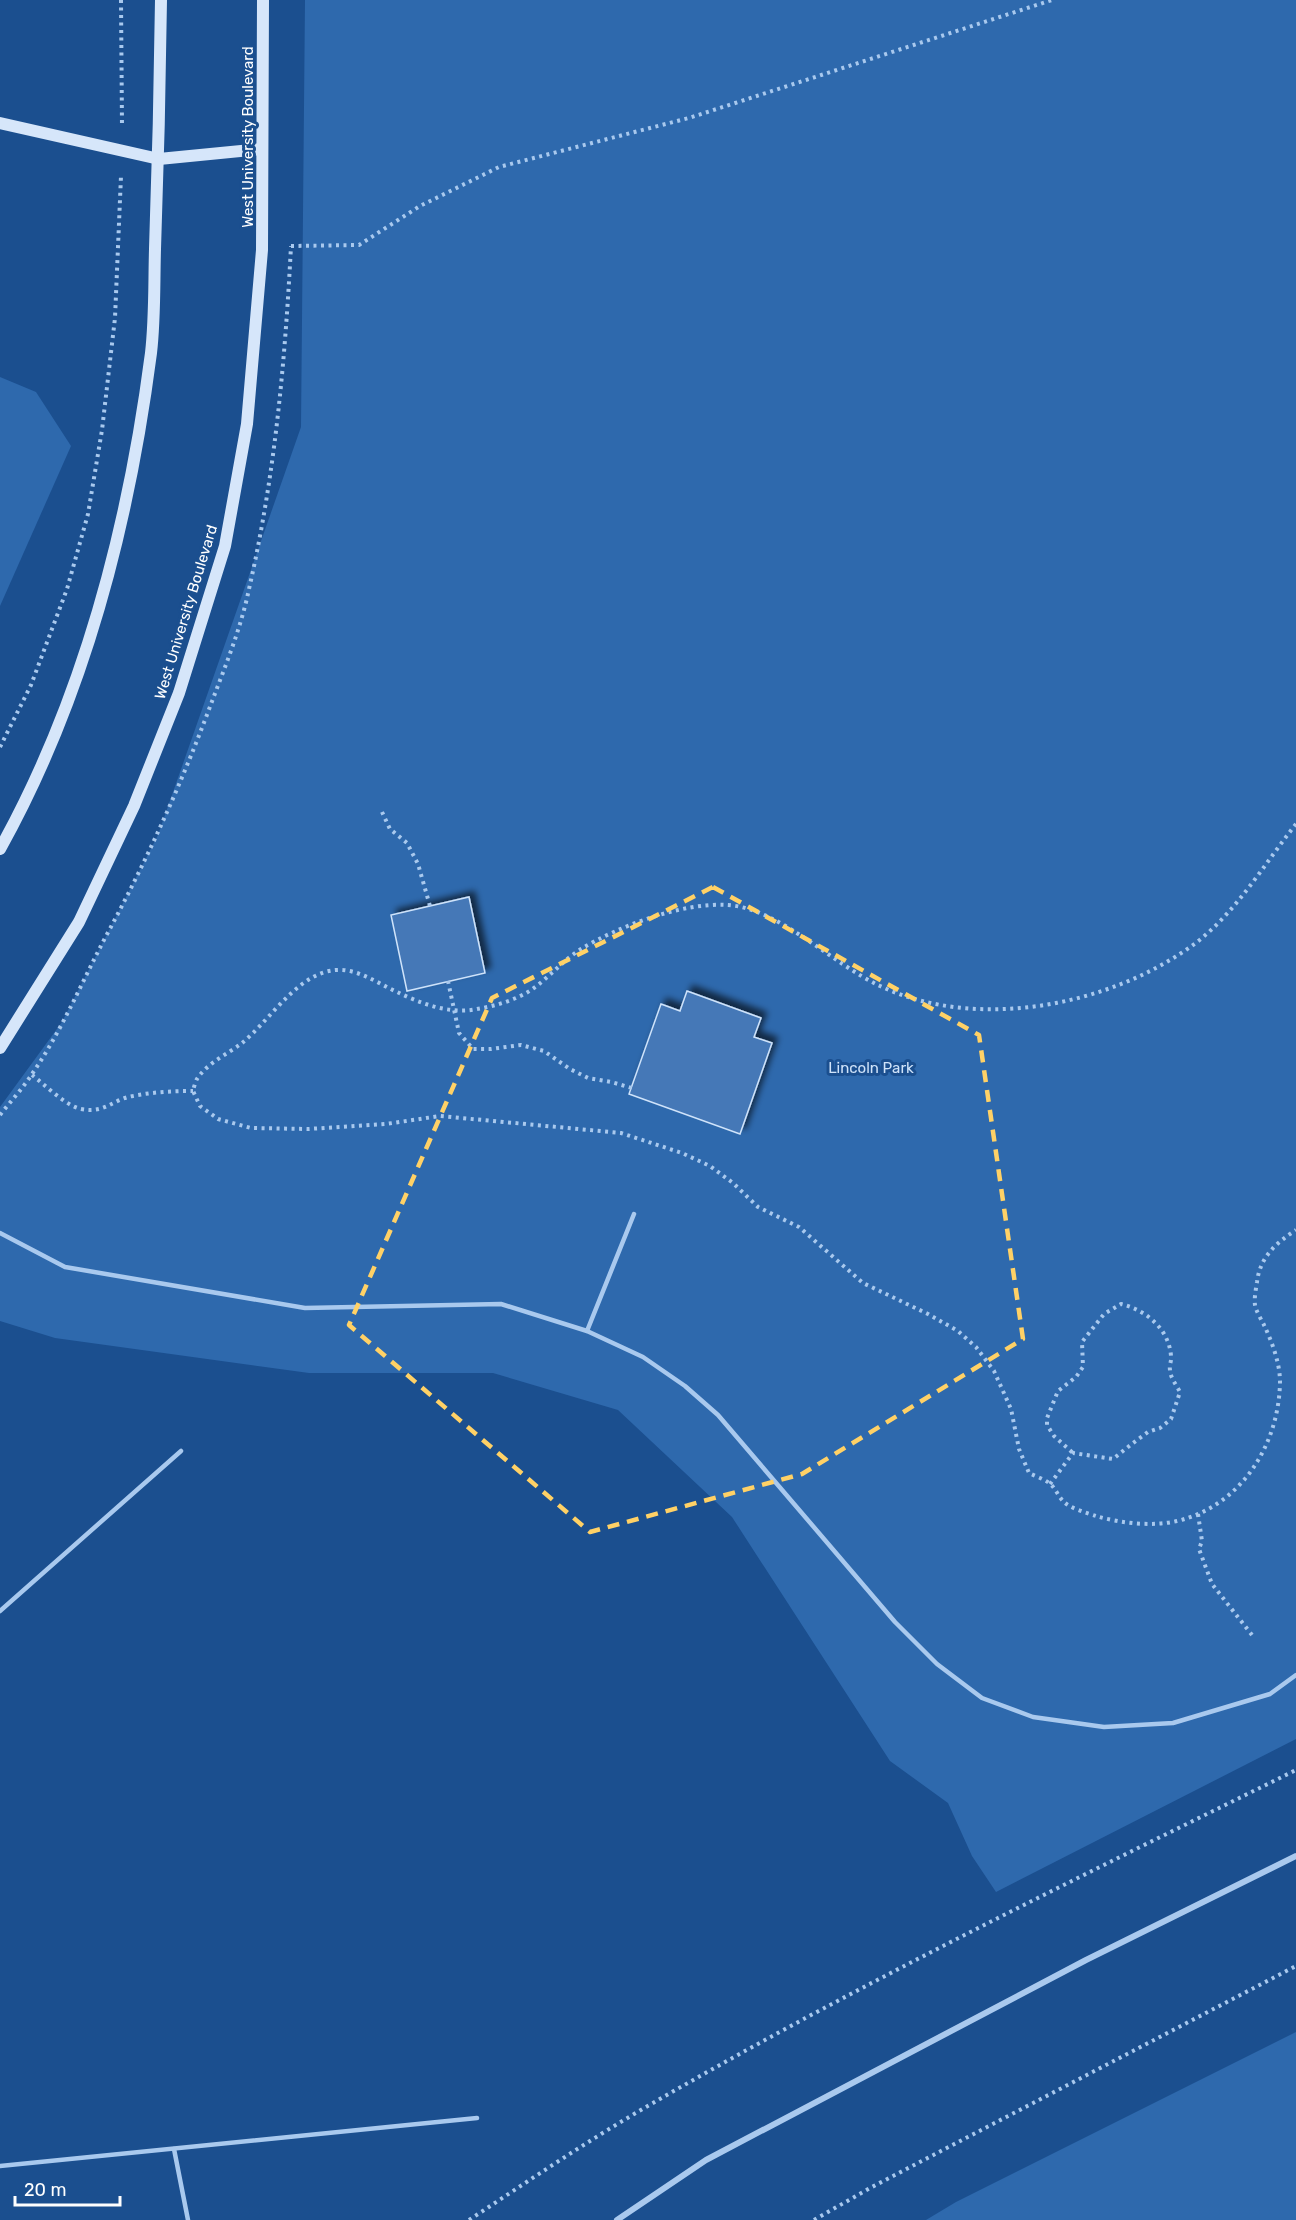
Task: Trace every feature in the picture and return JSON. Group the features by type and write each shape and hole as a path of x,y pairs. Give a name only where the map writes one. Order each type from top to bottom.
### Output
{"main road":[{"path":"0,849 58,724 98,611 127,502 151,351 159,159 161,0"},
{"name":"West University Boulevard","path":"0,1048 79,922 134,806 179,693 225,546 248,424 262,250 263,0"},
{"path":"0,123 159,159 262,149"}],"street":[{"path":"616,2220 706,2160 1086,1960 1296,1856"}],"lane":[{"path":"587,1331 634,1214"},
{"path":"0,1233 65,1267 305,1308 501,1304 587,1331 643,1357 685,1386 718,1415 895,1622 938,1664 982,1698 1033,1717 1104,1727 1173,1723 1270,1694 1296,1675"},
{"path":"0,1611 181,1451"},
{"path":"0,2166 477,2118"},
{"path":"174,2149 188,2220"}],"path":[{"path":"0,747 35,674 67,588 88,514 102,430 115,318 123,151 121,0"},
{"path":"262,250 291,246 359,245 420,206 499,167 689,118 1052,0"},
{"path":"381,812 390,829 407,843 418,864 430,906"},
{"path":"1296,824 1229,911 1198,941 1149,972 1120,985 1076,999 989,1010 951,1008 915,999 881,987 854,972 772,919 749,908 724,904 688,908 644,920 580,950 531,990 504,1002 473,1010 453,1010 424,1004 361,973 342,969 322,973 283,1000 243,1042 210,1065 197,1079 193,1091 200,1106 218,1119 251,1128 308,1129 386,1124 440,1116 621,1133 682,1154 733,1183 758,1207 799,1227 863,1284 928,1314 958,1331 976,1347 994,1371 1011,1409 1019,1449 1029,1473 1050,1484 1064,1503 1095,1516 1150,1524 1176,1521 1198,1514 1217,1503 1251,1472 1264,1452 1273,1430 1279,1402 1280,1379 1276,1355 1255,1305 1257,1280 1264,1258 1278,1242 1296,1230"},
{"path":"448,981 459,1033 473,1049 521,1045 544,1051 588,1078 632,1088"},
{"path":"32,1075 62,1099 79,1109 103,1110 129,1096 193,1091"},
{"path":"1121,1304 1136,1308 1152,1319 1165,1333 1169,1344 1172,1358 1170,1370 1180,1392 1171,1419 1113,1459 1073,1453 1054,1436 1047,1425 1048,1412 1058,1391 1076,1377 1083,1367 1082,1342 1104,1314 1121,1304"},
{"path":"1050,1484 1073,1453"},
{"path":"1198,1514 1202,1541 1198,1549 1212,1584 1252,1635"},
{"path":"470,2220 651,2104 786,2028 1001,1916 1296,1770"},
{"path":"814,2220 870,2188 1296,1966"}],"highlighted area":[{"path":"713,887 979,1035 1023,1339 802,1474 590,1532 349,1325 492,998"}],"green space":[{"name":"Lincoln Park","path":"305,0 1296,0 1296,1739 996,1892 972,1856 948,1803 890,1761 732,1517 618,1410 493,1373 309,1373 55,1338 0,1321 0,1107 62,1022 158,835 301,427"},
{"path":"0,377 36,392 71,446 0,606"},
{"path":"1296,2032 1296,2220 926,2220 956,2202"}],"building":[{"path":"469,897 485,973 407,991 391,915"},
{"path":"687,991 761,1018 754,1037 772,1043 740,1134 629,1094 661,1004 680,1011"}]}
